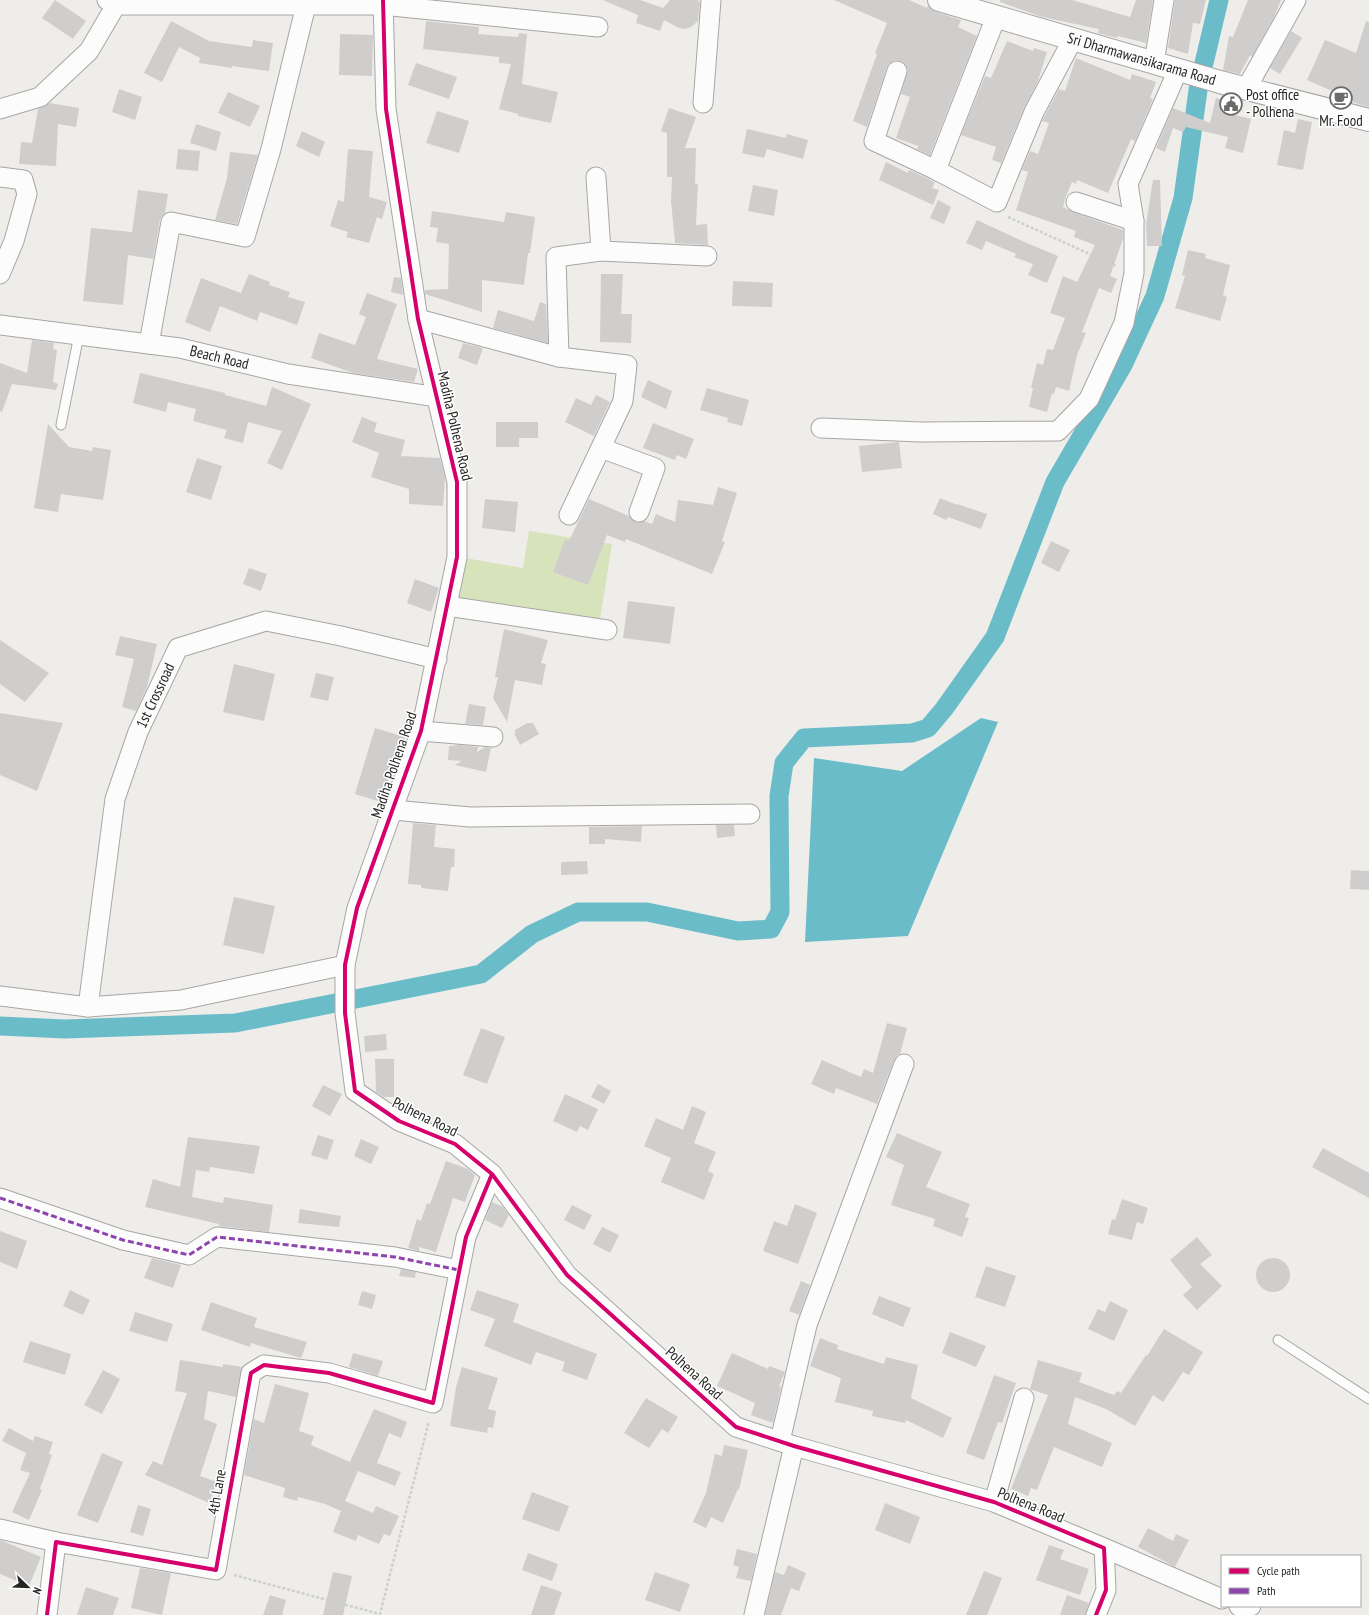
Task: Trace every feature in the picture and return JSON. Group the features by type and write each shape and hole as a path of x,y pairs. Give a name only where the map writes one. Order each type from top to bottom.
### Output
{"street":[{"path":"703,103 711,0"},
{"name":"Sri Dharmawansikarama Road","path":"939,0 1220,82 1369,120"},
{"path":"1154,63 1164,0"},
{"path":"1246,89 1296,0"},
{"path":"0,108 40,97 89,51 113,2 306,5 382,2 598,27"},
{"name":"Madiha Polhena Road","path":"345,1013 346,973 357,908 421,731 457,557 457,482 418,319 386,110 382,2"},
{"path":"149,344 171,222 245,237 271,149 306,5"},
{"path":"936,170 996,17"},
{"path":"898,71 874,141 936,170 996,202 1034,112 1073,39"},
{"path":"821,428 921,432 1035,433 1058,431 1089,399 1124,323 1134,273 1134,221 1128,184 1178,70"},
{"path":"0,177 23,180 27,194 14,241 0,274"},
{"path":"596,177 601,251"},
{"path":"1076,202 1134,221"},
{"path":"559,357 556,257 601,251 707,256"},
{"path":"418,319 559,357 627,365 623,401 570,515"},
{"name":"Beach Road","path":"0,325 180,348 288,374 437,397"},
{"path":"601,448 655,468 638,512"},
{"path":"447,606 607,630"},
{"name":"1st Crossroad","path":"88,1006 115,799 138,732 178,648 266,621 437,659"},
{"path":"421,731 493,737"},
{"path":"392,810 470,817 750,814"},
{"path":"0,996 88,1006 181,1000 346,973"},
{"name":"Polhena Road","path":"345,1013 355,1091 399,1121 455,1144 492,1174 567,1275 736,1427 787,1444 994,1502 1221,1599"},
{"path":"754,1615 787,1444 807,1325 904,1064"},
{"path":"433,1403 466,1237 492,1174"},
{"path":"0,1198 123,1240 189,1255 217,1237 395,1257 459,1270"},
{"name":"4th Lane","path":"216,1570 251,1373 264,1365 329,1373 433,1403"},
{"path":"994,1502 1024,1398"},
{"path":"0,1529 56,1542 216,1570"},
{"path":"47,1615 56,1542"},
{"path":"1096,1615 1106,1590 1104,1548"}],"lane":[{"path":"61,425 79,335"},
{"path":"1278,1340 1369,1399"}],"path":[{"path":"996,202 1000,213 1134,273"},
{"path":"216,1570 380,1614 433,1403"}],"green space":[{"path":"529,531 612,544 600,620 459,598 465,558 523,568"}],"water":[{"path":"981,718 998,722 908,936 805,942 814,758 902,771"}],"building":[{"path":"55,0 86,21 73,39 42,18"},
{"path":"603,0 640,0 663,8 670,0 698,0 700,3 698,21 691,27 685,29 679,28 664,20 660,31 636,23 638,15"},
{"path":"834,0 909,0 927,8 928,5 936,12 961,20 958,27 977,36 930,155 917,149 918,146 896,138 910,97 901,94 908,69 901,61 894,60 887,67 867,127 853,121 877,54 875,53 887,23"},
{"path":"1000,0 1072,0 1130,17 1136,0 1153,0 1146,43 1098,33 1099,29 1042,17 1000,2"},
{"path":"1175,0 1206,0 1200,24 1193,23 1188,54 1168,48"},
{"path":"1248,0 1281,0 1274,17 1252,57 1250,55 1240,74 1223,70 1229,36 1233,37"},
{"path":"171,21 209,41 252,47 253,40 273,43 269,71 232,66 232,68 199,63 200,58 179,47 162,82 144,73"},
{"path":"426,21 479,27 478,34 518,37 519,33 527,34 522,84 558,92 551,123 518,116 518,114 499,109 511,64 499,63 499,57 423,49"},
{"path":"1366,21 1369,22 1369,107 1352,102 1353,100 1307,80 1325,40 1356,53"},
{"path":"1291,31 1302,38 1280,74 1270,68"},
{"path":"340,34 373,35 372,76 339,75"},
{"path":"1007,41 1033,51 1034,48 1047,52 1038,81 1024,108 1001,163 992,160 996,147 961,135 985,76 991,78"},
{"path":"1076,58 1130,80 1132,74 1156,82 1150,98 1153,99 1135,141 1131,139 1108,193 1077,180 1076,184 1072,182 1065,199 1063,207 1123,230 1123,239 1110,276 1117,279 1111,293 1099,288 1082,332 1086,333 1077,355 1069,391 1056,387 1054,394 1052,393 1047,412 1029,407 1033,388 1031,388 1037,363 1043,365 1047,349 1053,350 1065,318 1050,313 1063,276 1077,282 1095,245 1074,237 1076,231 1016,210 1028,172 1022,170 1030,151 1038,154 1049,123 1042,121 1059,89 1065,91"},
{"path":"416,63 457,77 449,99 408,85"},
{"path":"119,89 142,97 135,120 112,112"},
{"path":"228,92 260,106 250,127 218,113"},
{"path":"1216,98 1233,102 1231,114 1251,119 1243,153 1225,148 1228,137 1186,127 1183,132 1173,128 1165,152 1156,148 1173,108 1210,123"},
{"path":"50,103 79,108 76,127 58,124 56,166 19,164 21,142 32,143 38,109"},
{"path":"669,108 696,117 685,148 696,148 695,184 698,184 696,225 707,224 708,245 675,243 671,201 672,177 667,177 667,133 661,131"},
{"path":"437,111 469,121 459,153 426,143"},
{"path":"1298,119 1312,122 1303,170 1277,165 1284,130 1295,133"},
{"path":"196,124 221,132 216,151 190,143"},
{"path":"747,129 786,138 787,134 808,140 803,159 767,149 764,158 742,153"},
{"path":"302,131 325,142 319,157 296,146"},
{"path":"178,149 200,151 198,171 176,169"},
{"path":"348,149 373,151 369,197 387,202 382,219 377,217 369,243 346,237 348,232 330,226 338,200 344,202"},
{"path":"230,152 258,155 237,224 215,220 227,178"},
{"path":"886,162 908,173 909,170 935,182 932,188 939,190 933,205 879,180"},
{"path":"1153,180 1160,180 1162,246 1147,246 1146,224"},
{"path":"753,185 778,190 774,216 748,211"},
{"path":"138,190 168,194 165,213 160,220 153,259 128,255 123,305 83,301 91,228 132,232"},
{"path":"938,200 951,207 944,224 930,218"},
{"path":"432,211 504,222 506,212 535,217 524,285 482,280 482,312 425,294 425,290 448,289 449,244 436,242 438,228 430,227"},
{"path":"977,220 1058,256 1047,283 1028,275 1033,264 1014,257 1016,254 986,241 982,250 966,243"},
{"path":"1188,250 1206,254 1205,258 1230,265 1223,295 1227,297 1220,321 1175,308 1185,276 1182,275"},
{"path":"249,274 270,282 269,285 290,292 288,297 305,302 297,325 260,312 257,321 220,306 210,332 185,322 201,278 241,293"},
{"path":"601,274 623,274 621,314 632,314 631,343 600,342"},
{"path":"394,277 401,278 403,295 391,292"},
{"path":"733,281 773,283 772,307 732,306"},
{"path":"367,293 397,304 377,359 418,369 414,382 353,373 311,358 319,333 355,345 366,317 359,314"},
{"path":"540,302 546,304 548,343 493,328 498,310 534,321"},
{"path":"32,340 54,343 53,349 57,350 53,382 58,384 56,390 12,384 2,412 0,411 0,363 27,373"},
{"path":"463,343 483,348 477,365 458,358"},
{"path":"140,373 225,393 225,395 266,406 272,387 311,404 282,470 267,463 282,431 248,422 243,443 224,438 227,430 193,421 196,409 168,402 166,412 133,403"},
{"path":"648,380 672,391 666,409 641,397"},
{"path":"707,388 749,400 742,426 727,422 728,418 700,410"},
{"path":"596,395 610,402 594,436 565,422 576,398 591,405"},
{"path":"362,417 377,423 374,432 405,440 401,456 440,458 445,478 443,506 409,504 409,489 371,477 379,453 352,442"},
{"path":"496,422 538,422 538,438 519,438 519,447 496,447"},
{"path":"653,423 694,439 686,459 677,455 675,460 643,448"},
{"path":"48,424 69,447 92,451 93,447 111,450 103,500 61,494 58,512 34,508"},
{"path":"899,442 902,468 862,472 859,446"},
{"path":"197,458 222,466 211,500 186,492"},
{"path":"718,487 737,493 722,541 725,542 712,574 626,539 625,542 607,535 588,585 553,572 565,539 569,541 589,499 629,516 636,522 644,521 652,524 656,514 675,522 678,500 713,505"},
{"path":"940,498 987,514 981,529 948,517 946,520 933,514"},
{"path":"485,499 518,502 515,532 482,528"},
{"path":"1051,541 1070,550 1059,572 1041,563"},
{"path":"249,568 267,574 261,591 243,584"},
{"path":"415,579 439,588 431,612 407,603"},
{"path":"628,601 675,607 670,644 623,638"},
{"path":"504,629 548,640 541,663 546,664 542,685 515,680 507,722 493,698 498,677 495,677"},
{"path":"120,636 157,644 147,687 136,711 122,707 134,659 115,655"},
{"path":"0,640 49,673 25,702 0,684"},
{"path":"234,664 275,674 264,721 223,712"},
{"path":"316,673 334,677 328,701 310,697"},
{"path":"469,704 486,707 483,725 465,724"},
{"path":"0,713 63,723 37,791 0,775"},
{"path":"527,723 533,723 539,734 520,745 515,735 515,730"},
{"path":"375,728 405,737 399,757 396,756 381,802 355,794"},
{"path":"460,745 478,747 477,752 485,747 491,748 486,772 455,765 462,761 448,760 449,746"},
{"path":"413,823 436,825 434,847 455,849 454,867 451,867 448,891 421,888 421,885 408,884"},
{"path":"716,825 734,825 735,836 717,838"},
{"path":"642,826 641,842 605,839 605,844 589,844 589,827"},
{"path":"587,861 588,874 561,875 561,862"},
{"path":"1351,870 1369,871 1369,890 1350,889"},
{"path":"234,897 275,906 264,954 223,945"},
{"path":"887,1023 907,1028 900,1054 897,1055 894,1060 877,1104 836,1088 834,1094 811,1084 822,1060 861,1077 864,1069 873,1073"},
{"path":"481,1028 505,1037 487,1084 463,1075"},
{"path":"386,1034 387,1050 365,1052 364,1036"},
{"path":"375,1059 394,1059 394,1097 384,1097 376,1092"},
{"path":"598,1084 611,1091 604,1104 591,1097"},
{"path":"323,1085 342,1094 330,1116 312,1106"},
{"path":"565,1094 598,1109 588,1130 580,1126 577,1132 553,1121"},
{"path":"692,1106 706,1112 694,1143 716,1152 708,1171 714,1174 704,1200 661,1182 671,1158 644,1146 656,1118 683,1130"},
{"path":"897,1133 942,1152 926,1187 970,1204 965,1217 969,1218 962,1237 933,1226 935,1219 891,1205 904,1165 886,1157"},
{"path":"318,1135 334,1140 327,1160 311,1155"},
{"path":"188,1137 260,1146 254,1174 210,1167 209,1172 196,1170 192,1197 223,1203 224,1197 273,1205 269,1232 219,1226 219,1224 145,1207 153,1179 180,1187"},
{"path":"361,1139 379,1147 371,1164 354,1156"},
{"path":"1323,1148 1369,1173 1369,1198 1312,1167"},
{"path":"446,1161 468,1169 475,1175 465,1202 453,1198 436,1252 419,1247 419,1251 408,1248 417,1219 421,1221 427,1203 430,1204"},
{"path":"1122,1199 1148,1208 1143,1224 1137,1222 1132,1240 1108,1234 1112,1219 1115,1220"},
{"path":"492,1202 503,1207 509,1215 502,1228 485,1220"},
{"path":"795,1204 817,1213 798,1264 763,1251 774,1221 787,1226"},
{"path":"572,1205 592,1215 584,1230 564,1220"},
{"path":"300,1209 341,1216 339,1227 298,1223"},
{"path":"602,1227 619,1235 610,1253 593,1244"},
{"path":"0,1231 27,1241 17,1269 0,1262"},
{"path":"1197,1237 1212,1255 1200,1264 1222,1286 1197,1310 1183,1295 1192,1287 1170,1260"},
{"path":"152,1258 181,1265 173,1288 144,1278"},
{"path":"1273,1258 1285,1263 1290,1275 1285,1287 1273,1292 1261,1287 1256,1275 1261,1263"},
{"path":"986,1266 1016,1276 1005,1307 975,1297"},
{"path":"401,1269 416,1272 415,1278 399,1276"},
{"path":"801,1281 810,1285 799,1315 789,1311"},
{"path":"70,1290 90,1300 83,1315 63,1306"},
{"path":"477,1290 519,1304 513,1322 597,1354 587,1380 562,1371 565,1362 536,1352 531,1365 484,1346 495,1319 470,1310"},
{"path":"362,1291 376,1295 372,1309 358,1305"},
{"path":"879,1296 911,1308 903,1327 872,1314"},
{"path":"1110,1301 1128,1310 1114,1341 1088,1329 1098,1309 1105,1312"},
{"path":"211,1302 257,1318 254,1327 307,1342 301,1358 251,1343 250,1347 201,1330"},
{"path":"135,1312 173,1324 167,1342 129,1331"},
{"path":"1164,1329 1203,1352 1189,1375 1183,1372 1163,1402 1153,1395 1135,1426 1106,1409 1075,1397 1068,1424 1112,1443 1102,1467 1054,1447 1037,1490 1031,1488 1028,1496 1011,1489 1048,1395 1030,1389 1038,1360 1082,1373 1079,1382 1114,1395 1117,1391 1121,1393"},
{"path":"950,1332 986,1346 976,1367 942,1353"},
{"path":"820,1338 838,1345 837,1349 884,1364 886,1357 918,1365 911,1398 952,1418 943,1438 906,1420 905,1423 872,1416 873,1411 835,1402 841,1378 810,1366"},
{"path":"30,1341 71,1354 65,1375 23,1362"},
{"path":"353,1353 383,1361 378,1376 349,1367"},
{"path":"732,1353 768,1369 769,1366 785,1372 779,1386 781,1387 773,1423 751,1415 755,1403 717,1386"},
{"path":"180,1360 223,1367 223,1364 242,1367 236,1397 208,1391 204,1419 217,1424 200,1476 217,1482 209,1503 145,1475 153,1461 162,1465 187,1393 175,1391"},
{"path":"462,1367 498,1378 488,1409 496,1411 493,1428 488,1427 487,1433 450,1426 456,1387"},
{"path":"103,1370 120,1379 102,1414 84,1405"},
{"path":"994,1375 1016,1383 1002,1423 998,1422 984,1460 966,1453"},
{"path":"275,1384 309,1393 299,1431 314,1436 311,1445 350,1462 374,1409 407,1422 401,1438 389,1433 377,1463 401,1472 395,1486 358,1471 345,1501 373,1513 376,1506 399,1516 390,1536 384,1534 379,1544 358,1535 356,1541 333,1532 341,1511 325,1504 298,1497 297,1501 283,1497 285,1488 244,1475 254,1419 264,1423"},
{"path":"646,1398 678,1417 668,1433 662,1429 649,1448 624,1433"},
{"path":"9,1428 33,1441 35,1436 53,1442 49,1454 52,1455 40,1489 42,1490 29,1520 12,1512 30,1473 20,1470 26,1453 2,1441"},
{"path":"724,1445 748,1450 739,1490 738,1489 723,1523 711,1517 706,1528 693,1522 706,1493 715,1454 722,1456"},
{"path":"102,1453 123,1462 98,1523 77,1515"},
{"path":"532,1492 569,1506 559,1532 522,1519"},
{"path":"885,1503 920,1517 910,1544 875,1530"},
{"path":"138,1505 151,1509 143,1536 130,1532"},
{"path":"1148,1528 1173,1541 1176,1534 1189,1540 1175,1567 1138,1547"},
{"path":"0,1540 41,1557 29,1586 0,1574"},
{"path":"1049,1545 1064,1550 1060,1559 1089,1569 1080,1595 1036,1580"},
{"path":"737,1549 757,1554 751,1581 736,1578 739,1567 733,1565"},
{"path":"528,1553 558,1564 552,1581 522,1570"},
{"path":"788,1565 806,1573 799,1591 791,1588 781,1615 765,1615 775,1572 784,1575"},
{"path":"140,1568 171,1573 162,1615 131,1608"},
{"path":"984,1571 1002,1578 987,1615 966,1615"},
{"path":"333,1572 352,1576 343,1615 323,1615"},
{"path":"655,1572 690,1584 680,1612 645,1600"},
{"path":"541,1585 562,1592 554,1615 531,1615"},
{"path":"86,1587 119,1598 113,1615 77,1615"},
{"path":"270,1595 286,1600 282,1615 263,1615"},
{"path":"1067,1595 1089,1603 1085,1615 1060,1615"}],"waterway":[{"path":"1204,63 1219,0"},
{"path":"0,1026 65,1029 235,1023 481,974 532,934 578,912 647,912 738,931 771,929 780,912 779,796 784,763 804,738 912,733 928,728 944,709 995,637 1055,482 1123,365 1155,296 1183,198 1199,83"}],"marked path":[{"path":"0,1198 123,1240 189,1255 217,1237 395,1257 459,1270"}],"cycle path":[{"path":"383,0 386,109 418,319 457,482 457,557 421,731 357,908 345,965 345,1013 355,1091 399,1121 455,1144 492,1174 567,1275 736,1427 794,1446 994,1502 1104,1548 1106,1590 1096,1615"},
{"path":"47,1615 56,1542 216,1570 251,1373 264,1365 329,1373 433,1403 466,1237 492,1174"}],"place":[{"name":"Mr. Food","path":"1341,98"},
{"name":"Post office - Polhena","path":"1231,104"}]}
